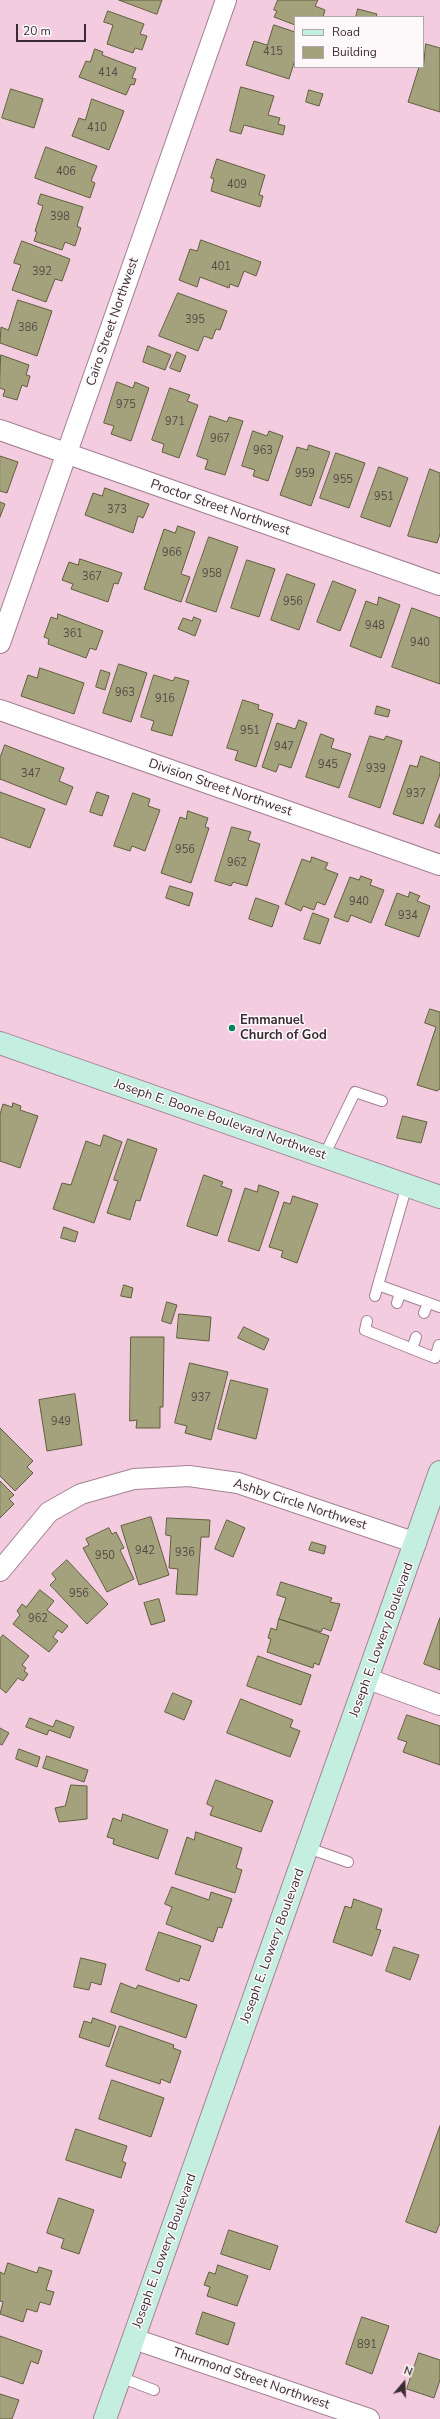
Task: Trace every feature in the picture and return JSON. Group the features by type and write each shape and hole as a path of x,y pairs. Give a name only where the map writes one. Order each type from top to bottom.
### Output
{"main road":[{"name":"Joseph E. Boone Boulevard Northwest","path":"0,1043 440,1197"},
{"name":"Joseph E. Lowery Boulevard","path":"105,2419 368,1680 440,1472"}],"street":[{"name":"Cairo Street Northwest","path":"0,643 226,0"},
{"name":"Proctor Street Northwest","path":"0,430 440,585"},
{"name":"Division Street Northwest","path":"0,710 440,865"},
{"name":"Ashby Circle Northwest","path":"0,1571 49,1512 81,1494 134,1479 189,1476 238,1483 416,1543"},
{"path":"368,1680 440,1705"},
{"name":"Thurmond Street Northwest","path":"134,2339 369,2419"}],"lane":[{"path":"324,1156 355,1092 382,1101"},
{"path":"375,1296 407,1185"},
{"path":"378,1285 399,1298 428,1302 440,1307"},
{"path":"424,1313 428,1302"},
{"path":"367,1320 364,1330 435,1358 439,1345"},
{"path":"385,1338 389,1328"},
{"path":"412,1349 416,1337"},
{"path":"308,1848 348,1862"},
{"path":"120,2377 154,2390"}],"building":[{"path":"119,0 162,0 157,14"},
{"path":"278,0 318,0 315,6 325,10 323,16 294,16 294,25 274,17 277,11 274,10"},
{"path":"358,9 377,14 376,16 356,16"},
{"path":"108,11 144,24 140,34 147,36 142,50 135,48 133,53 107,44 113,25 104,22"},
{"path":"274,25 294,32 294,63 289,79 246,65 254,41 267,45"},
{"path":"426,44 440,48 440,112 408,102 419,68 424,68"},
{"path":"95,49 103,52 102,55 136,68 132,78 136,79 134,85 131,84 126,95 79,77 86,61 90,62"},
{"path":"241,87 274,96 268,115 280,118 278,124 285,126 283,135 244,125 241,134 230,131"},
{"path":"11,89 43,99 34,128 2,118"},
{"path":"309,90 323,94 319,106 306,102"},
{"path":"92,99 124,111 109,150 72,136 79,118 85,120"},
{"path":"46,147 97,166 91,181 95,183 90,198 35,178"},
{"path":"217,159 265,175 259,195 263,196 260,207 211,191 214,179 211,178"},
{"path":"41,194 83,207 77,226 81,228 75,246 65,242 62,250 34,241 37,232 35,231 43,206 38,204"},
{"path":"201,240 261,262 256,276 244,271 238,287 230,284 229,288 200,277 197,287 179,280 190,249 197,251"},
{"path":"22,241 70,259 62,281 55,279 46,302 12,290 21,265 14,263"},
{"path":"178,293 227,311 220,330 216,329 212,339 204,336 198,351 159,336"},
{"path":"18,300 52,311 37,356 0,343 1,327 8,330"},
{"path":"148,346 171,355 165,370 143,362"},
{"path":"177,352 186,356 180,372 170,368"},
{"path":"1,355 29,365 26,375 30,376 27,387 22,385 17,400 3,396 5,390 0,388"},
{"path":"117,382 133,388 135,382 149,388 131,441 111,434 114,426 104,423"},
{"path":"170,388 190,395 187,401 198,405 179,458 162,452 164,444 152,440"},
{"path":"210,416 227,422 229,417 243,421 225,475 205,469 208,460 197,456"},
{"path":"253,431 267,436 269,431 283,436 268,481 253,476 255,470 242,466"},
{"path":"309,445 330,452 311,506 280,495 297,447 307,450"},
{"path":"336,453 365,463 349,508 320,498"},
{"path":"0,456 18,462 7,493 0,491"},
{"path":"379,467 408,478 390,527 361,517"},
{"path":"430,469 440,473 440,534 437,543 408,536"},
{"path":"105,488 149,504 143,518 138,516 133,533 85,515 93,493 102,496"},
{"path":"0,502 5,504 0,517"},
{"path":"178,526 195,532 181,574 190,577 181,602 144,589 164,529 175,533"},
{"path":"209,537 238,547 216,612 186,602"},
{"path":"80,559 122,573 118,584 114,583 108,602 71,589 73,584 62,580 69,562 78,565"},
{"path":"247,560 275,569 259,617 231,608"},
{"path":"287,574 315,584 299,630 271,620"},
{"path":"333,581 356,590 340,631 317,622"},
{"path":"379,597 400,605 381,658 350,646 366,601 377,605"},
{"path":"412,608 440,618 440,684 392,667"},
{"path":"58,614 103,631 96,650 90,648 86,658 48,644 49,639 44,637 51,617 57,619"},
{"path":"194,617 201,620 195,636 178,629 183,618 192,621"},
{"path":"119,664 147,673 131,722 103,713"},
{"path":"40,668 84,683 74,714 21,696 28,675 37,678"},
{"path":"101,670 110,673 105,690 96,687"},
{"path":"154,675 173,681 175,677 189,681 172,736 151,730 154,721 141,717"},
{"path":"243,700 259,705 258,709 273,714 256,767 235,760 238,751 227,748"},
{"path":"377,706 390,710 388,717 375,714"},
{"path":"299,720 307,723 291,768 279,764 276,772 262,767 277,723 295,729"},
{"path":"321,734 334,739 331,748 351,754 339,788 306,777"},
{"path":"370,736 384,740 386,736 402,741 380,808 349,797"},
{"path":"5,745 64,768 59,781 73,787 66,805 0,779 0,758"},
{"path":"421,756 440,763 440,774 423,824 393,814 410,765 417,767"},
{"path":"0,792 45,809 30,848 0,837"},
{"path":"97,792 109,796 102,816 90,812"},
{"path":"133,793 150,799 148,806 160,810 145,851 132,846 130,851 114,846"},
{"path":"188,811 208,818 205,827 209,828 191,883 161,873 180,817 186,819"},
{"path":"440,814 440,828 435,826"},
{"path":"232,827 251,832 248,840 260,844 247,886 233,882 231,886 215,881"},
{"path":"312,857 328,863 325,869 338,874 325,905 317,902 314,910 303,906 301,911 285,904 302,859 310,862"},
{"path":"361,876 372,880 370,885 384,890 371,923 351,915 348,922 334,917 350,877 359,880"},
{"path":"170,886 193,893 189,906 166,898"},
{"path":"410,892 420,896 417,901 430,906 419,937 385,925 397,893 408,897"},
{"path":"256,898 279,906 272,927 249,919"},
{"path":"313,913 329,919 320,944 304,939"},
{"path":"430,1009 440,1012 440,1089 437,1091 417,1085 436,1027 425,1023"},
{"path":"13,1103 21,1106 20,1110 38,1116 20,1168 0,1161 0,1114 3,1104 12,1107"},
{"path":"403,1116 427,1122 421,1143 397,1138"},
{"path":"104,1135 122,1142 94,1223 53,1209 62,1183 71,1185 86,1141 100,1146"},
{"path":"128,1139 157,1149 140,1201 136,1200 130,1220 107,1213 118,1181 114,1180"},
{"path":"204,1175 223,1182 221,1186 232,1190 217,1236 187,1226"},
{"path":"259,1185 279,1192 259,1251 228,1241 245,1188 257,1192"},
{"path":"293,1196 318,1204 297,1263 281,1257 283,1251 269,1247 284,1202 290,1204"},
{"path":"64,1227 78,1232 75,1242 61,1238"},
{"path":"124,1285 133,1288 131,1298 121,1296"},
{"path":"167,1302 177,1305 171,1324 162,1321"},
{"path":"179,1314 211,1317 209,1341 177,1338"},
{"path":"244,1327 269,1339 264,1350 238,1338"},
{"path":"131,1337 164,1337 163,1407 160,1407 160,1428 136,1428 137,1420 130,1421"},
{"path":"190,1363 228,1372 211,1440 185,1433 187,1426 175,1423"},
{"path":"231,1380 268,1389 256,1439 218,1429"},
{"path":"75,1394 82,1445 47,1451 39,1400"},
{"path":"0,1428 33,1461 27,1467 33,1473 15,1491 0,1476"},
{"path":"0,1481 14,1495 9,1499 14,1504 0,1518"},
{"path":"151,1517 169,1575 139,1585 121,1526"},
{"path":"167,1518 210,1520 209,1537 201,1537 197,1595 176,1594 178,1569 169,1568 171,1536 166,1535"},
{"path":"227,1520 245,1528 233,1557 215,1549"},
{"path":"109,1528 112,1534 116,1532 124,1548 120,1550 134,1579 107,1592 83,1548 89,1545 86,1539"},
{"path":"312,1542 326,1546 324,1554 309,1550"},
{"path":"67,1560 108,1604 87,1624 50,1585 56,1579 52,1574"},
{"path":"281,1582 332,1598 330,1602 340,1604 331,1631 323,1628 321,1632 279,1619 286,1598 277,1595"},
{"path":"40,1590 54,1601 47,1610 68,1626 62,1633 58,1630 53,1637 58,1641 49,1652 13,1624 20,1615 17,1611 22,1604 26,1607"},
{"path":"159,1599 165,1621 151,1625 144,1603"},
{"path":"440,1618 440,1670 424,1664"},
{"path":"279,1619 329,1636 319,1665 314,1663 313,1668 267,1652 271,1639 268,1638 271,1628 276,1630"},
{"path":"3,1635 29,1656 22,1665 26,1668 24,1671 28,1674 23,1681 18,1678 6,1693 0,1688 0,1639"},
{"path":"258,1656 311,1675 301,1705 247,1686"},
{"path":"173,1693 192,1701 184,1720 165,1712"},
{"path":"241,1699 293,1720 290,1727 300,1731 290,1757 227,1733"},
{"path":"407,1715 440,1726 440,1765 403,1752 407,1742 398,1739"},
{"path":"30,1718 53,1727 56,1720 74,1727 70,1738 49,1730 47,1735 26,1727"},
{"path":"0,1728 9,1733 2,1745 0,1744"},
{"path":"19,1749 40,1757 37,1767 16,1759"},
{"path":"47,1756 88,1770 84,1782 43,1768"},
{"path":"216,1780 273,1801 261,1832 210,1815 213,1807 207,1804"},
{"path":"71,1785 87,1786 87,1819 59,1822 55,1808 65,1806"},
{"path":"123,1814 168,1830 158,1859 113,1844 114,1839 107,1837 113,1818 121,1821"},
{"path":"196,1832 242,1848 236,1868 242,1870 235,1893 175,1874 187,1837 194,1840"},
{"path":"172,1887 209,1900 211,1892 232,1899 222,1928 218,1927 213,1942 166,1924 172,1907 165,1904"},
{"path":"354,1899 382,1909 376,1929 381,1930 372,1956 333,1942 345,1906 351,1908"},
{"path":"159,1932 201,1946 189,1981 180,1978 179,1982 146,1970"},
{"path":"394,1947 419,1955 410,1980 386,1971"},
{"path":"81,1958 106,1964 101,1985 91,1982 89,1990 74,1987"},
{"path":"121,1983 136,1989 138,1985 197,2005 186,2038 111,2012"},
{"path":"93,2018 116,2026 109,2047 79,2037 84,2021 91,2023"},
{"path":"120,2026 174,2045 173,2048 181,2051 170,2083 161,2079 160,2084 106,2066"},
{"path":"112,2080 164,2098 151,2137 99,2119"},
{"path":"440,2126 440,2223 436,2233 406,2222"},
{"path":"76,2129 127,2146 122,2161 126,2163 121,2178 66,2160"},
{"path":"59,2198 94,2210 79,2254 61,2248 64,2239 47,2233"},
{"path":"229,2230 278,2246 270,2270 221,2254"},
{"path":"8,2263 37,2273 39,2267 52,2271 46,2290 54,2292 50,2305 40,2302 37,2312 27,2309 23,2322 0,2314 3,2302 0,2301 0,2272 4,2274"},
{"path":"218,2265 248,2276 237,2306 207,2296 210,2287 204,2285 209,2272 215,2274"},
{"path":"203,2312 235,2323 228,2345 196,2334"},
{"path":"362,2317 389,2326 372,2374 346,2364"},
{"path":"0,2336 42,2351 38,2364 31,2361 23,2384 0,2376"},
{"path":"419,2353 440,2360 440,2380 434,2398 407,2389"},
{"path":"0,2394 19,2400 12,2419 0,2419"}],"place":[{"name":"Emmanuel Church of God","path":"232,1028"}]}
